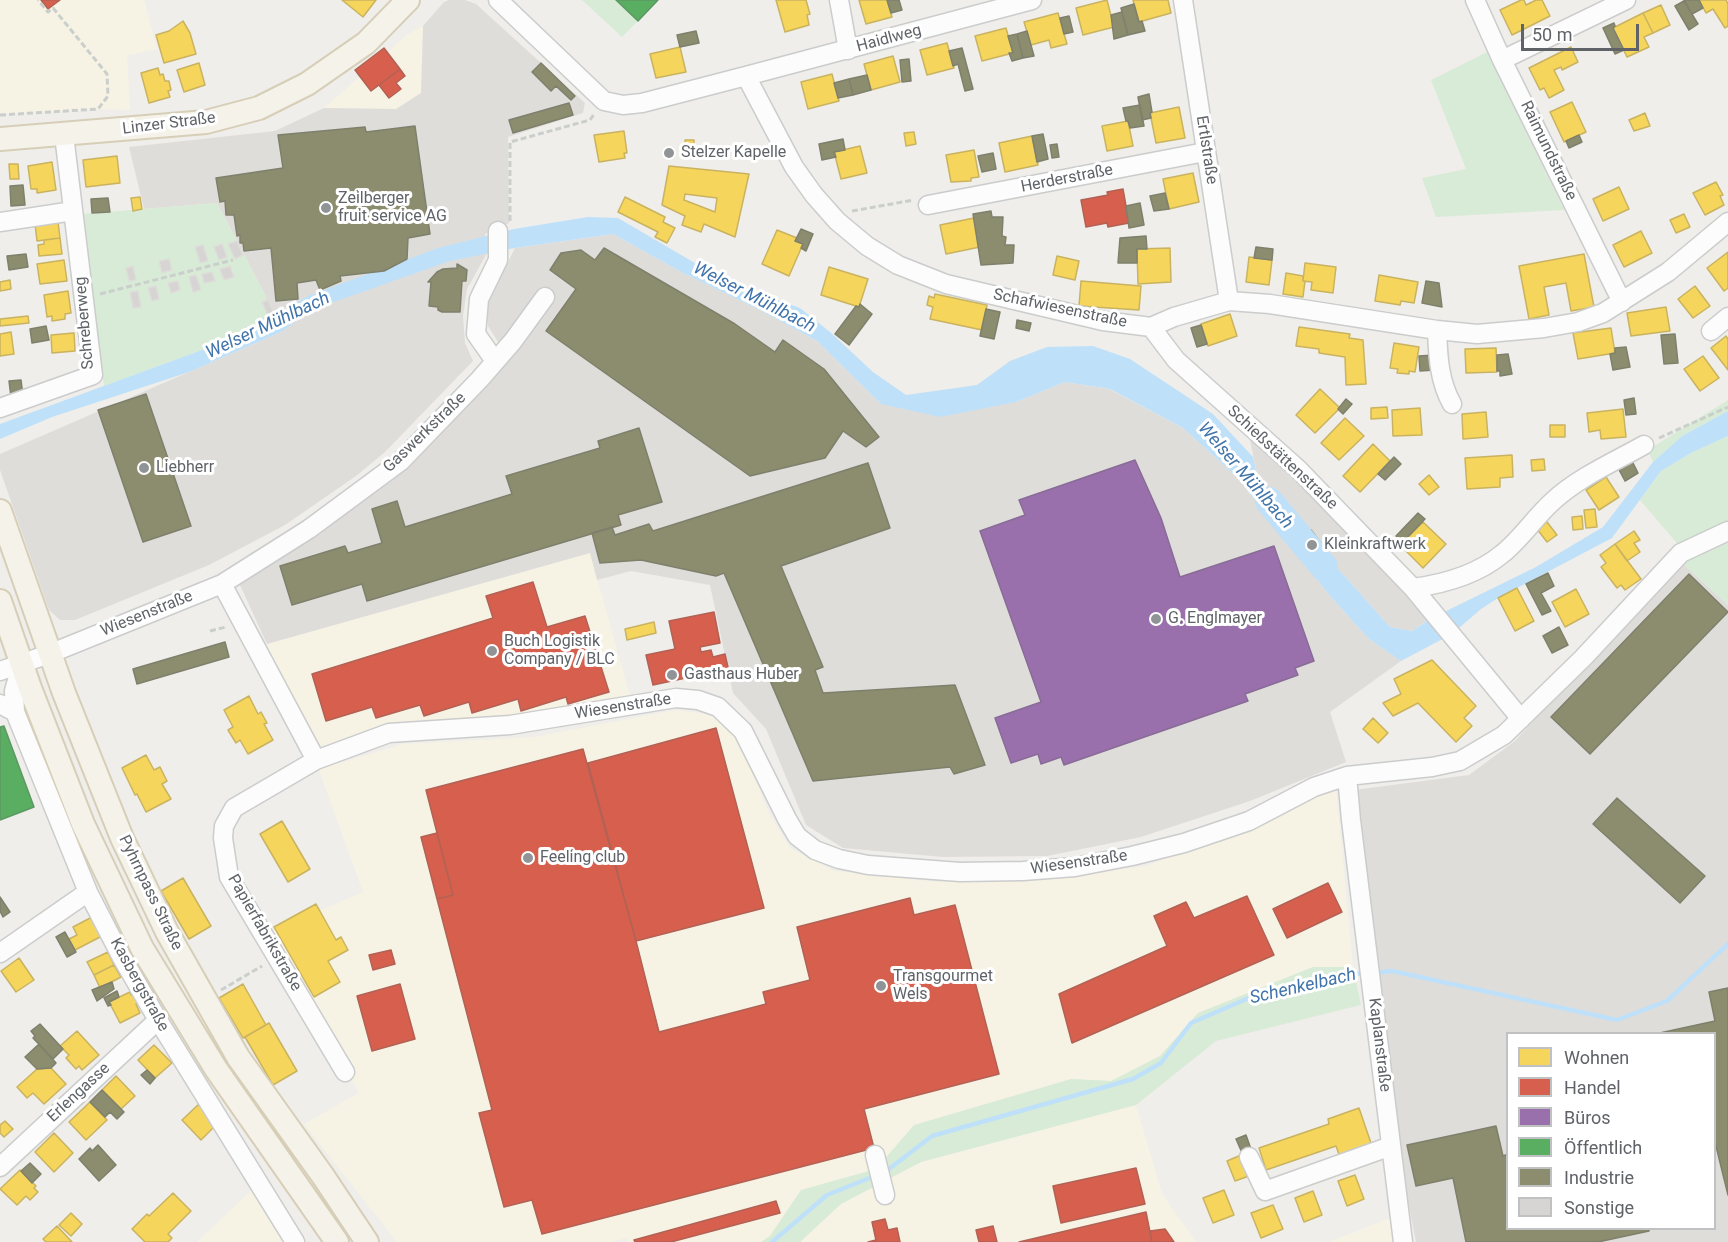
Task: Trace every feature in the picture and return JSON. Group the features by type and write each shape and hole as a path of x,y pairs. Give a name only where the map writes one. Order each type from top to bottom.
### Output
{"main road":[{"name":"Linzer Straße","path":"0,139 206,122 259,108 307,84 366,43 408,0"},
{"name":"Pyhrnpass Straße","path":"0,511 49,654 122,838 167,932 238,1057 367,1242"},
{"name":"Pyhrnpass Straße","path":"0,600 83,824 142,948 216,1069 337,1242"},
{"path":"323,1176 382,1242"},
{"path":"306,1196 324,1242"}],"street":[{"path":"498,0 604,101 623,105 642,103 746,76"},
{"path":"839,0 848,50"},
{"name":"Haidlweg","path":"746,76 1032,0"},
{"name":"Ertlstraße","path":"1183,0 1229,301"},
{"name":"Raimundstraße","path":"1475,0 1622,302"},
{"path":"1503,60 1626,0"},
{"name":"Schafwiesenstraße","path":"746,76 794,167 837,221 867,246 897,265 946,284 1103,321 1151,327 1174,317 1229,301 1270,304 1477,334 1544,328 1578,322 1603,313 1668,272 1728,222"},
{"name":"Schreberweg","path":"0,408 93,375 64,135"},
{"name":"Herderstraße","path":"928,205 1205,152"},
{"path":"0,222 73,211"},
{"path":"495,361 476,334 479,299 498,260 498,231"},
{"name":"Gaswerkstraße","path":"222,584 309,529 401,461 495,361 545,297"},
{"path":"1711,332 1728,317"},
{"name":"Schießstättenstraße","path":"1151,327 1176,360 1298,469 1413,588 1521,719"},
{"path":"1437,330 1443,388 1452,404"},
{"path":"1413,588 1435,585 1483,568 1503,554 1554,500 1586,478 1644,445"},
{"path":"1347,776 1432,767 1460,761 1504,735 1583,658 1681,553 1728,531"},
{"path":"222,584 316,760"},
{"name":"Wiesenstraße","path":"0,671 49,654 222,584"},
{"name":"Kasbergstraße","path":"22,663 7,708 88,892 158,1020 295,1242"},
{"name":"Wiesenstraße","path":"316,760 389,733 510,725 676,698 698,700 718,707 743,731 797,836 815,849 839,859 868,865 960,872 1075,867 1132,856 1184,843 1249,821 1314,787 1347,776"},
{"name":"Papierfabrikstraße","path":"316,760 236,806 224,826 225,858 229,877 345,1072"},
{"name":"Kaplanstraße","path":"1347,776 1403,1242"},
{"path":"0,953 88,892"},
{"name":"Erlengasse","path":"0,1167 158,1020"},
{"path":"1249,1157 1265,1191 1391,1146"},
{"path":"875,1155 885,1196"}],"path":[{"path":"0,115 98,109 108,96 107,74 53,8 48,12 38,0"},
{"path":"498,231 510,224 510,142 591,120 604,101"},
{"path":"837,221 843,213 921,199 928,205"},
{"path":"84,298 233,260"},
{"path":"1644,445 1728,407"},
{"path":"217,992 277,957"}],"shaded area":[{"path":"0,0 144,0 157,49 127,55 130,110 98,109 0,114"},
{"path":"465,0 476,4 585,103 583,113 508,137 509,223 485,234 487,253 467,289 463,316 465,343 473,361 385,452 356,476 285,525 209,565 75,620 60,620 49,610 0,470 0,454 281,332 308,296 276,316 217,203 144,209 129,147 275,131 324,108 396,109 421,93 423,26 444,2"},
{"path":"423,26 421,93 396,109 324,108 407,35"},
{"name":"G. Englmayer","path":"613,234 685,274 760,310 817,341 881,404 1016,402 1065,382 1109,389 1183,428 1236,476 1330,596 1369,639 1401,661 1330,712 1346,762 1250,801 1141,837 1047,856 943,857 843,848 806,825 766,729 733,693 710,585 631,571 597,580 590,553 267,644 239,583 392,481 508,358 488,326 486,306 515,248"},
{"path":"1249,435 1432,618 1412,631 1390,627 1341,572 1316,558 1293,529 1298,525 1257,475"},
{"path":"590,553 630,696 563,711 382,725 319,747 273,669 267,644"},
{"path":"1679,560 1728,605 1728,1242 1416,1242 1387,1095 1354,790 1469,775 1515,741"},
{"path":"675,710 713,715 739,738 769,814 790,848 834,871 937,882 1034,880 1147,866 1336,788 1353,967 1313,967 1198,1013 1160,1056 1111,1081 1071,1079 876,1169 801,1190 770,1236 761,1242 628,1242 626,1238 611,1242 397,1242 304,1124 359,1093 271,932 363,892 316,762 340,763 404,744 535,737"},
{"path":"1136,1105 1162,1194 1196,1242 800,1242 841,1204 921,1162"},
{"path":"254,1188 283,1242 197,1242"},
{"path":"1390,1218 1395,1242 1329,1242"}],"green space":[{"path":"582,0 616,0 638,21 622,37"},
{"path":"1487,52 1564,210 1436,217 1422,178 1466,169 1431,80"},
{"path":"217,203 276,316 232,339 104,386 82,214"},
{"path":"1728,400 1728,411 1682,436 1653,462 1648,450"},
{"path":"1728,436 1728,605 1679,560 1681,548 1640,500 1661,471 1691,453"},
{"path":"1313,967 1353,967 1361,1005 1216,1041 1136,1105 921,1162 841,1204 800,1242 761,1242 770,1236 801,1190 876,1169 914,1125 1071,1079 1111,1081 1160,1056 1198,1013"}],"water":[{"path":"588,217 618,218 729,283 800,308 873,372 906,395 977,385 1010,361 1047,347 1093,346 1130,359 1213,414 1253,457 1257,475 1298,525 1293,530 1316,558 1325,558 1341,572 1390,627 1412,631 1432,618 1536,567 1603,527 1653,462 1682,436 1728,411 1728,436 1691,453 1661,471 1612,538 1498,598 1481,609 1452,634 1401,661 1369,639 1330,596 1236,476 1183,428 1110,389 1065,382 1016,402 940,417 881,404 817,341 760,310 685,274 613,234 515,248 450,261 314,309 281,332 189,372 52,417 0,439 0,424 232,339 308,296 438,248 514,229"}],"building: Wohnen":[{"path":"342,0 376,0 363,17"},
{"path":"776,0 806,0 810,14 807,15 809,25 785,32"},
{"path":"859,0 887,0 892,17 866,24"},
{"path":"1107,0 1114,27 1083,35 1076,8"},
{"path":"1133,0 1168,0 1171,13 1139,22"},
{"path":"1524,0 1526,5 1542,0 1550,16 1512,35 1500,10"},
{"path":"1699,0 1726,0 1728,26 1725,28 1713,9 1706,13"},
{"path":"1661,5 1670,25 1653,33 1643,13"},
{"path":"1058,13 1067,44 1051,48 1049,40 1031,45 1024,22"},
{"path":"1643,13 1653,33 1644,37 1649,47 1627,57 1613,28"},
{"path":"183,21 190,33 196,54 164,63 156,35 169,31"},
{"path":"1006,28 1013,53 982,61 975,36"},
{"path":"947,43 954,68 927,75 920,50"},
{"path":"680,47 686,72 656,78 650,54"},
{"path":"1571,47 1578,62 1562,70 1561,67 1554,70 1564,90 1549,98 1544,88 1540,90 1529,68"},
{"path":"893,56 900,82 871,90 864,64"},
{"path":"199,63 205,85 184,92 177,70"},
{"path":"158,68 165,81 169,81 170,97 149,103 141,73"},
{"path":"832,74 839,101 808,109 801,82"},
{"path":"1572,102 1586,132 1564,142 1550,112"},
{"path":"1179,107 1185,138 1156,143 1150,113"},
{"path":"1645,113 1650,126 1634,131 1629,120"},
{"path":"1128,121 1133,146 1107,151 1102,126"},
{"path":"624,131 627,153 624,153 625,158 599,162 594,135"},
{"path":"914,132 916,144 906,146 904,133"},
{"path":"1032,136 1038,165 1005,172 999,143"},
{"path":"685,140 694,140 694,151 699,151 699,158 686,158"},
{"path":"860,146 867,173 841,179 834,152"},
{"path":"974,150 979,177 971,178 971,181 951,182 946,155"},
{"path":"117,156 120,183 86,187 83,160"},
{"path":"52,162 56,190 37,193 37,189 31,189 28,166"},
{"path":"9,164 18,164 19,179 10,179"},
{"path":"669,166 749,174 735,237 704,224 701,232 682,225 685,216 662,205","holes":["685,194 717,198 715,212 684,200"]},
{"path":"1193,173 1199,202 1169,209 1163,179"},
{"path":"1716,182 1723,195 1720,196 1724,205 1705,215 1693,193"},
{"path":"1619,187 1629,209 1603,221 1593,199"},
{"path":"140,197 142,209 133,211 131,198"},
{"path":"625,197 665,217 663,222 675,228 667,243 655,237 658,232 618,212"},
{"path":"1684,214 1690,227 1676,233 1670,220"},
{"path":"974,218 980,247 946,254 940,225"},
{"path":"58,222 60,238 37,241 35,224"},
{"path":"777,230 797,238 795,241 803,244 789,276 762,264"},
{"path":"1641,231 1652,253 1624,267 1613,245"},
{"path":"60,238 62,254 39,256 38,245 44,244 44,240"},
{"path":"1170,248 1171,282 1138,284 1137,249"},
{"path":"1728,252 1728,288 1724,291 1707,268"},
{"path":"1584,254 1594,307 1571,311 1566,283 1544,287 1549,315 1529,319 1519,266"},
{"path":"1057,256 1079,261 1075,280 1053,275"},
{"path":"1249,257 1272,260 1269,285 1246,282"},
{"path":"64,260 67,281 40,284 37,264"},
{"path":"1305,263 1336,267 1333,293 1311,290 1312,282 1303,281"},
{"path":"829,267 868,279 859,307 821,295"},
{"path":"1286,273 1303,276 1303,281 1305,281 1303,297 1283,294"},
{"path":"1379,275 1418,282 1414,303 1401,301 1400,305 1375,301"},
{"path":"10,280 11,289 0,291 0,282"},
{"path":"1081,281 1141,286 1139,310 1079,306"},
{"path":"1695,286 1710,306 1693,318 1678,299"},
{"path":"68,291 71,313 65,314 65,319 52,321 52,316 47,317 44,295"},
{"path":"935,294 987,305 982,330 930,319 933,307 927,305 929,296 934,298"},
{"path":"1666,307 1670,331 1631,336 1627,313"},
{"path":"1230,314 1237,336 1208,346 1201,324"},
{"path":"28,316 29,323 0,326 0,319"},
{"path":"1299,327 1350,334 1349,338 1363,340 1366,384 1346,385 1345,357 1319,353 1319,349 1296,346"},
{"path":"1611,328 1615,353 1578,359 1573,333"},
{"path":"11,332 14,354 0,356 0,334"},
{"path":"74,333 75,351 52,353 51,335"},
{"path":"1726,336 1728,339 1728,370 1711,348"},
{"path":"1394,343 1419,347 1415,372 1397,373 1398,369 1390,368"},
{"path":"1496,348 1497,372 1466,373 1465,349"},
{"path":"1703,356 1719,378 1700,391 1684,369"},
{"path":"1320,389 1340,408 1315,433 1296,415"},
{"path":"1387,407 1388,418 1371,419 1371,408"},
{"path":"1420,408 1422,435 1393,436 1392,410"},
{"path":"1623,409 1626,437 1601,439 1600,430 1589,432 1587,413"},
{"path":"1486,412 1488,437 1463,439 1462,414"},
{"path":"1345,418 1364,436 1339,460 1321,443"},
{"path":"1550,425 1565,425 1565,437 1550,437"},
{"path":"1373,444 1390,461 1360,492 1343,476"},
{"path":"1512,455 1513,477 1500,478 1500,487 1467,489 1465,458"},
{"path":"1544,459 1545,470 1532,471 1531,460"},
{"path":"1429,475 1439,487 1429,495 1419,484"},
{"path":"1606,477 1619,497 1599,510 1586,490"},
{"path":"1595,509 1597,527 1586,528 1584,510"},
{"path":"1582,516 1583,529 1573,530 1572,517"},
{"path":"1423,522 1446,544 1423,568 1400,545"},
{"path":"1547,522 1557,535 1547,542 1537,529"},
{"path":"1634,531 1640,540 1634,543 1640,552 1627,561 1615,544"},
{"path":"1615,544 1641,579 1625,590 1621,585 1617,588 1601,567 1606,563 1600,555"},
{"path":"1517,588 1534,621 1515,631 1498,598"},
{"path":"1576,589 1589,614 1565,627 1552,602"},
{"path":"654,622 656,633 627,640 625,629"},
{"path":"1432,660 1476,706 1464,718 1472,726 1456,742 1418,703 1393,716 1383,703 1401,694 1394,679"},
{"path":"249,696 258,714 261,712 267,723 264,724 273,740 248,754 240,740 236,743 228,730 233,727 224,710"},
{"path":"1373,718 1388,733 1378,743 1363,729"},
{"path":"146,755 154,770 160,767 167,781 162,784 171,799 146,812 122,768"},
{"path":"282,821 310,869 288,882 260,834"},
{"path":"183,878 211,926 189,939 161,891"},
{"path":"316,904 336,940 341,937 348,950 328,961 340,982 314,997 274,927"},
{"path":"92,917 102,936 75,950 69,939 77,935 73,927"},
{"path":"108,952 114,965 94,975 87,962"},
{"path":"19,958 34,980 16,992 1,971"},
{"path":"114,965 121,977 100,988 94,975"},
{"path":"243,984 266,1025 243,1038 219,998"},
{"path":"130,992 131,995 134,993 139,1003 136,1004 140,1013 120,1023 109,1002"},
{"path":"269,1023 297,1071 273,1085 245,1037"},
{"path":"77,1031 99,1055 82,1070 79,1066 76,1069 66,1058 69,1055 60,1046"},
{"path":"154,1045 172,1063 155,1078 138,1060"},
{"path":"51,1068 66,1084 44,1104 33,1093 27,1098 17,1087 37,1069"},
{"path":"116,1076 135,1096 121,1109 102,1090"},
{"path":"90,1102 107,1120 86,1140 69,1122"},
{"path":"199,1104 218,1123 201,1140 182,1120"},
{"path":"1359,1108 1373,1149 1341,1160 1336,1146 1266,1170 1259,1148 1329,1124 1328,1119"},
{"path":"5,1121 13,1129 4,1137 0,1133 0,1125"},
{"path":"54,1133 73,1153 54,1172 35,1152"},
{"path":"1241,1155 1249,1176 1235,1181 1227,1161"},
{"path":"20,1170 36,1186 34,1188 38,1192 30,1200 26,1196 17,1205 0,1189"},
{"path":"1355,1175 1364,1199 1347,1206 1338,1181"},
{"path":"1224,1190 1234,1215 1213,1223 1203,1198"},
{"path":"1313,1191 1322,1215 1304,1222 1295,1198"},
{"path":"173,1193 191,1211 168,1234 172,1238 168,1242 145,1242 132,1229"},
{"path":"1273,1205 1283,1229 1261,1238 1251,1213"},
{"path":"71,1213 82,1224 71,1236 59,1225"},
{"path":"57,1226 72,1242 46,1242 43,1239"}],"building: Handel":[{"path":"41,0 60,0 48,9"},
{"path":"384,48 400,69 371,91 355,70"},
{"path":"400,69 405,76 396,83 401,89 389,98 379,85"},
{"path":"1123,189 1129,223 1108,227 1107,223 1086,227 1081,200 1108,195 1107,192"},
{"name":"Buch Logistik Company / BLC","path":"533,582 547,627 585,616 609,692 568,704 566,697 521,711 518,699 472,713 469,702 424,716 420,705 376,718 372,707 326,721 312,674 493,618 486,596"},
{"path":"714,612 720,643 700,647 701,652 711,650 713,657 725,654 729,672 702,678 701,672 694,673 695,676 653,685 646,655 675,649 669,621"},
{"path":"716,728 764,908 636,941 588,763"},
{"name":"Transgourmet Wels","path":"583,749 659,1032 766,1004 763,992 810,980 797,927 910,898 914,915 955,905 999,1074 864,1109 874,1148 542,1234 532,1200 504,1207 479,1113 492,1110 437,899 453,895 426,790"},
{"path":"437,833 453,895 437,899 421,837"},
{"path":"1328,883 1342,912 1287,938 1273,909"},
{"path":"1247,896 1274,955 1072,1043 1059,994 1167,946 1154,916 1186,902 1194,918"},
{"path":"391,950 395,964 373,970 369,955"},
{"path":"400,984 415,1039 372,1051 357,996"},
{"path":"1136,1168 1145,1204 1061,1223 1053,1186"},
{"path":"776,1201 780,1213 671,1242 635,1242 634,1240"},
{"path":"1146,1212 1152,1242 1019,1242"},
{"path":"885,1219 888,1230 897,1228 900,1242 868,1242 876,1240 872,1222"},
{"path":"993,1226 997,1242 979,1242 976,1230"},
{"path":"1165,1229 1174,1242 1152,1242 1150,1231"}],"building: Büros":[{"name":"G. Englmayer","path":"1135,460 1161,518 1180,577 1274,546 1314,661 1295,668 1298,675 1245,694 1248,701 1064,765 1061,757 1041,764 1038,754 1011,763 995,718 1041,702 980,531 1025,515 1019,500"}],"building: Öffentlich":[{"path":"616,0 658,0 638,21"},
{"path":"4,726 34,807 0,820 0,727"}],"building: Industrie":[{"path":"887,0 899,0 902,10 891,13"},
{"path":"1684,0 1699,0 1703,8 1692,14"},
{"path":"1684,1 1698,24 1689,30 1675,6"},
{"path":"1134,4 1139,22 1142,21 1145,31 1128,35 1121,8"},
{"path":"1122,12 1128,35 1114,39 1111,15"},
{"path":"1069,16 1073,32 1064,34 1060,18"},
{"path":"1614,23 1613,28 1624,50 1615,54 1603,28"},
{"path":"696,31 699,43 680,47 677,35"},
{"path":"1027,31 1034,56 1023,58 1017,34"},
{"path":"1017,34 1023,58 1012,61 1009,53 1013,53 1008,36"},
{"path":"962,48 973,89 965,91 958,64 953,66 949,51"},
{"path":"909,59 911,81 902,82 900,60"},
{"path":"541,63 575,96 571,100 556,86 551,91 532,72"},
{"path":"867,75 871,90 853,95 849,79"},
{"path":"849,79 853,95 838,98 834,83"},
{"path":"1149,94 1151,118 1142,120 1138,97"},
{"path":"569,103 573,115 513,133 509,120"},
{"path":"1140,105 1144,126 1130,128 1123,108"},
{"name":"Zeilberger fruit service AG","path":"415,126 430,234 408,238 407,259 384,271 340,276 341,281 320,290 316,280 297,283 298,299 276,301 271,248 244,251 243,243 240,243 240,235 237,236 234,215 226,215 225,201 220,202 216,178 283,168 278,135 365,127 366,132"},
{"path":"1043,134 1048,159 1037,162 1032,136"},
{"path":"1579,135 1582,142 1569,148 1566,141"},
{"path":"843,139 845,150 834,152 836,157 822,160 819,144"},
{"path":"1057,144 1059,157 1052,158 1050,145"},
{"path":"993,153 996,169 982,172 978,156"},
{"path":"23,185 25,205 11,206 10,186"},
{"path":"1165,193 1169,209 1154,211 1150,196"},
{"path":"108,198 110,212 92,213 91,199"},
{"path":"1140,203 1144,225 1129,228 1126,206"},
{"path":"991,211 992,217 1003,217 1002,236 1006,237 1005,245 1014,245 1013,263 981,265 973,214"},
{"path":"801,229 813,234 806,251 801,248 803,244 795,241"},
{"path":"1146,236 1147,249 1137,249 1137,263 1118,263 1120,238"},
{"path":"1256,247 1273,249 1272,260 1254,258"},
{"path":"604,248 735,324 775,352 783,340 824,369 879,437 866,447 843,431 825,458 750,476 546,331 576,289 550,270 561,253 581,250 595,260"},
{"path":"26,254 28,267 9,270 7,256"},
{"path":"457,264 467,270 466,281 462,281 460,312 442,312 438,310 438,307 429,306 431,282 428,282 437,272 457,268"},
{"path":"1426,281 1439,283 1442,307 1422,303"},
{"path":"860,304 872,314 849,345 835,334"},
{"path":"986,309 1000,312 994,339 980,336"},
{"path":"1017,320 1031,323 1029,331 1016,328"},
{"path":"1201,325 1207,344 1197,347 1191,328"},
{"path":"46,326 49,340 32,343 30,329"},
{"path":"1675,334 1678,363 1664,364 1661,335"},
{"path":"1626,347 1630,367 1613,370 1610,354 1615,353 1615,348"},
{"path":"1508,354 1512,374 1500,376 1500,371 1497,371 1497,355"},
{"path":"1434,355 1435,370 1420,371 1419,356"},
{"path":"21,380 23,396 11,397 9,381"},
{"name":"Liebherr","path":"146,394 191,526 143,542 98,410"},
{"path":"1634,398 1636,414 1626,415 1624,400"},
{"path":"1346,399 1352,404 1343,414 1338,409"},
{"path":"639,428 662,502 618,515 621,525 367,601 362,584 292,605 280,566 345,546 348,553 382,543 372,509 397,501 405,527 512,494 506,476 600,448 598,441"},
{"path":"1394,457 1401,464 1385,480 1378,474"},
{"path":"1631,459 1638,473 1625,481 1617,466"},
{"path":"868,463 890,528 781,566 823,667 815,670 823,693 955,685 985,765 954,774 950,767 813,781 724,573 716,576 641,560 600,563 592,533 612,527 615,535 649,524 653,531"},
{"path":"1418,513 1425,519 1403,542 1396,536"},
{"name":"Kleinkraftwerk","path":"1311,530 1326,550 1314,559 1298,539"},
{"path":"1548,573 1554,586 1541,593 1551,611 1542,615 1526,584"},
{"path":"1689,574 1728,612 1590,754 1551,717"},
{"path":"1559,627 1568,645 1552,653 1543,636"},
{"path":"225,642 229,657 137,684 133,669"},
{"path":"1617,798 1705,876 1680,903 1593,824"},
{"path":"0,897 10,912 3,917 0,911"},
{"path":"65,932 76,952 67,957 56,937"},
{"path":"112,982 114,989 97,1001 92,990"},
{"path":"1728,988 1728,1195 1716,1146 1716,1032 1664,1032 1715,1021 1709,992"},
{"path":"117,991 119,997 109,1002 111,1005 108,1006 104,998"},
{"path":"40,1024 63,1049 53,1059 33,1038 35,1036 31,1031"},
{"path":"39,1044 56,1063 51,1068 37,1069 25,1057"},
{"path":"147,1070 155,1078 150,1084 141,1075"},
{"path":"102,1090 124,1112 117,1119 110,1112 105,1117 90,1102"},
{"path":"1496,1126 1503,1156 1506,1155 1506,1230 1649,1231 1598,1242 1466,1242 1453,1178 1416,1186 1407,1145"},
{"path":"1246,1135 1252,1152 1243,1155 1236,1139"},
{"path":"98,1145 116,1165 99,1181 79,1159 90,1148 92,1151"},
{"path":"30,1163 41,1174 32,1183 21,1171"}],"building: Sonstige":[{"path":"237,241 243,255 235,259 228,244"},
{"path":"222,244 227,257 219,260 214,247"},
{"path":"203,245 208,261 200,263 195,247"},
{"path":"169,259 172,270 162,273 159,261"},
{"path":"133,266 136,280 129,281 126,268"},
{"path":"230,266 234,277 224,280 220,269"},
{"path":"212,272 215,281 204,283 202,274"},
{"path":"196,275 201,290 193,292 189,277"},
{"path":"178,281 180,290 171,293 168,283"},
{"path":"156,286 159,299 152,301 148,288"},
{"path":"138,291 141,307 133,308 130,292"},
{"path":"268,300 275,315 269,318 262,302"}],"waterway":[{"name":"Welser Mühlbach","path":"1269,501 1324,567"},
{"name":"Schenkelbach","path":"1373,973 1392,971 1617,1020 1667,1001 1728,944"},
{"name":"Schenkelbach","path":"885,1172 932,1136 1133,1079 1161,1063 1191,1023 1251,997 1351,974 1365,973"},
{"name":"Schenkelbach","path":"772,1242 827,1195 877,1175"}],"place":[{"name":"Stelzer Kapelle","path":"669,153"},
{"name":"Zeilberger fruit service AG","path":"326,208"},
{"name":"Liebherr","path":"144,468"},
{"name":"Kleinkraftwerk","path":"1312,545"},
{"name":"G. Englmayer","path":"1156,619"},
{"name":"Buch Logistik Company / BLC","path":"492,651"},
{"name":"Gasthaus Huber","path":"672,675"},
{"name":"Feeling club","path":"528,858"},
{"name":"Transgourmet Wels","path":"881,986"}]}
